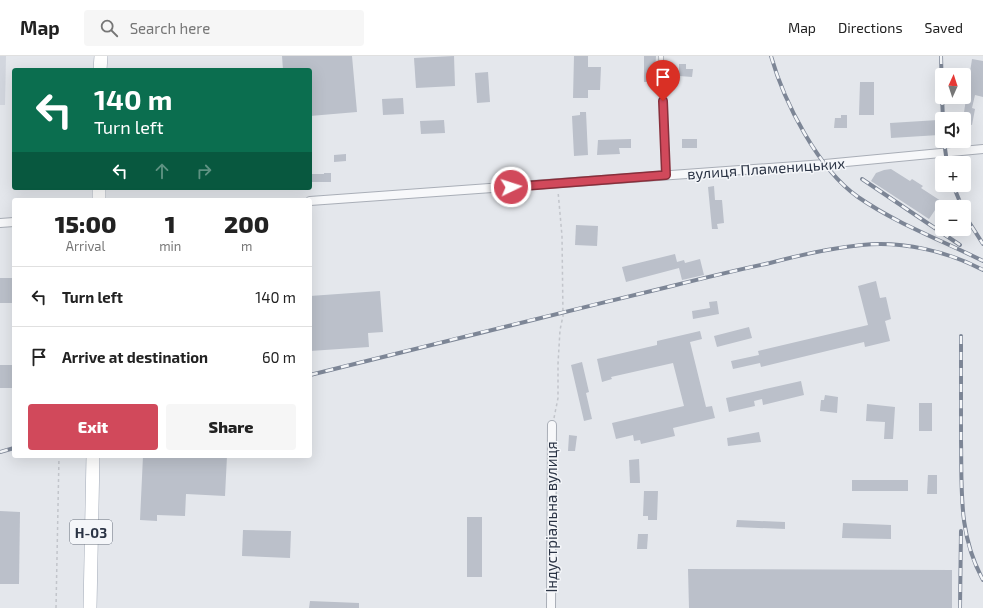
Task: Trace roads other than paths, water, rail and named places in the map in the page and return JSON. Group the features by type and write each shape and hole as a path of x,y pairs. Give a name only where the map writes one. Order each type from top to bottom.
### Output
{"main road":[{"path":"100,68 101,56"},
{"name":"Н-03","path":"88,605 93,458"}],"street":[{"name":"вулиця Пламеницьких","path":"312,201 832,163 983,149"},
{"path":"0,224 12,222"},
{"name":"Індустріальна вулиця","path":"551,608 552,425"}],"lane":[{"path":"661,56 666,175"}],"railway":[{"path":"771,56 784,94 804,133 829,170 843,185 873,207 919,231 983,261"},
{"path":"941,56 941,68"},
{"path":"942,104 943,112"},
{"path":"945,148 946,156"},
{"path":"862,179 960,245"},
{"path":"956,192 959,200"},
{"path":"971,225 983,244"},
{"path":"312,375 708,277 839,248 877,244 909,246 940,253 969,263 983,270"},
{"path":"961,336 961,477 963,512 969,546 983,580"},
{"path":"0,452 12,449"},
{"path":"960,608 961,531"}]}
